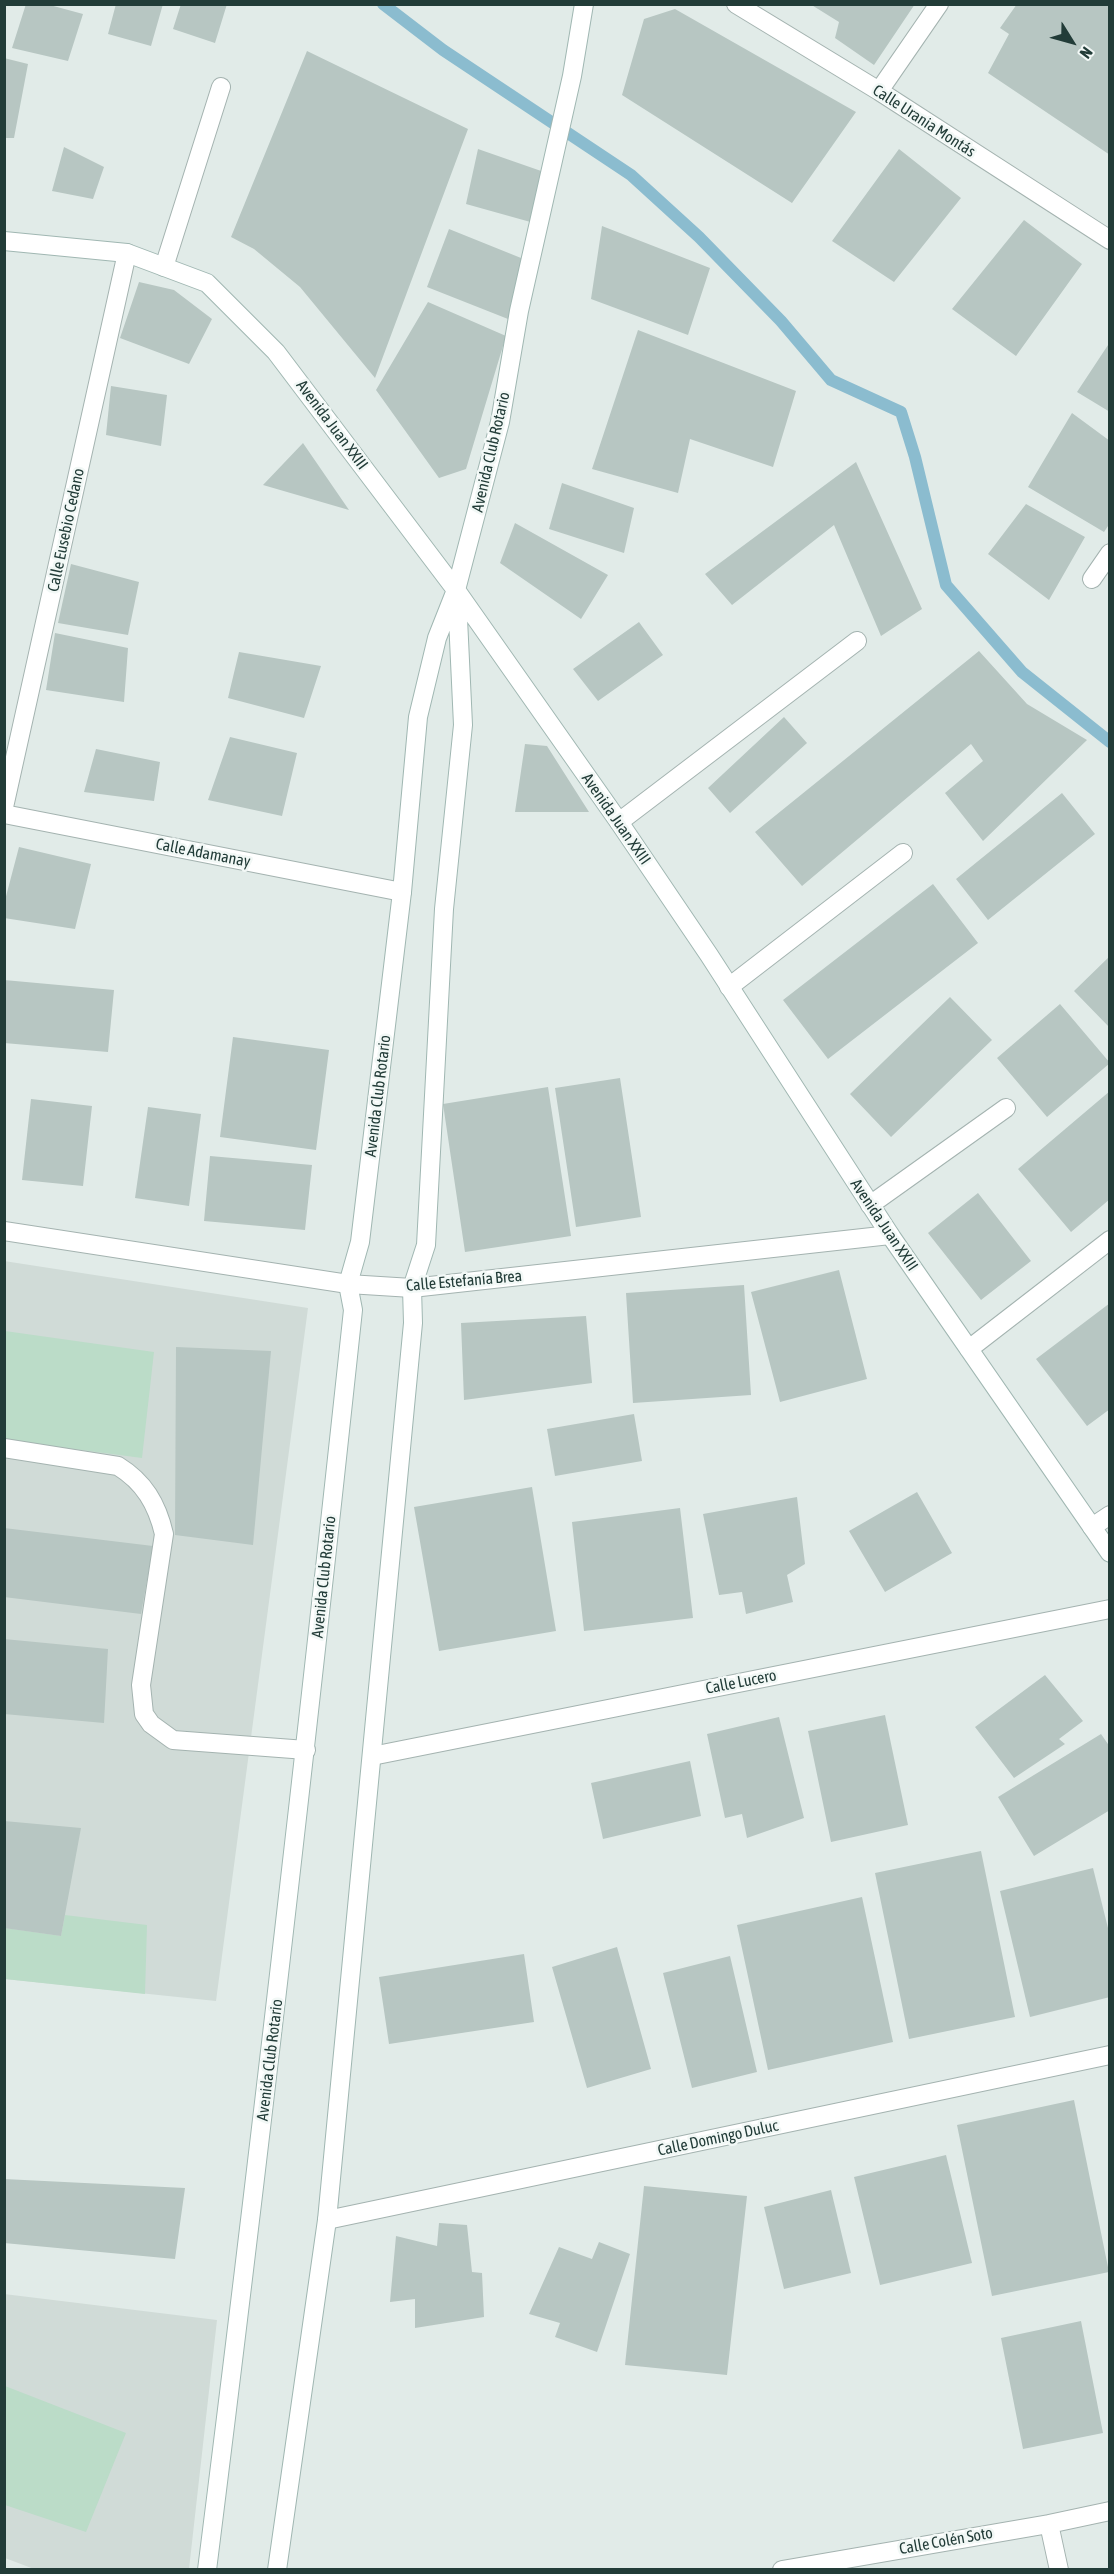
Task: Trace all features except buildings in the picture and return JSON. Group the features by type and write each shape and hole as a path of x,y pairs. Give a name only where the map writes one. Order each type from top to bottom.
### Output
{"main road":[{"name":"Avenida Club Rotario","path":"207,2570 253,2207 306,1750 353,1310 348,1284 360,1242 402,892 418,717 437,638 456,590 500,422 519,312 572,76 584,4"},
{"name":"Calle Urania Montás","path":"736,4 879,91 1110,240"},
{"path":"879,91 939,4"},
{"path":"164,267 221,87"},
{"name":"Avenida Juan XXIII","path":"4,241 127,253 207,283 276,352 456,590 619,822 890,1235 1110,1553"},
{"name":"Calle Eusebio Cedano","path":"4,807 127,253"},
{"path":"1092,579 1110,553"},
{"name":"Avenida Club Rotario","path":"277,2570 327,2220 413,1323 412,1288 426,1245 444,909 464,725 456,590"},
{"path":"619,822 857,641"},
{"name":"Calle Adamanay","path":"4,814 402,892"},
{"path":"729,987 903,853"},
{"path":"870,1205 1006,1108"},
{"name":"Calle Estefanía Brea","path":"4,1231 348,1284 412,1288 890,1235"},
{"path":"969,1349 1110,1240"},
{"path":"4,1448 118,1466 134,1476 149,1495 160,1516 164,1534 141,1685 144,1714 151,1724 173,1740 306,1750"},
{"path":"1092,1527 1110,1515"},
{"name":"Calle Lucero","path":"372,1756 1110,1609"},
{"name":"Calle Domingo Duluc","path":"327,2220 1110,2055"},
{"name":"Calle Colén Soto","path":"782,2570 1049,2524 1110,2511"},
{"path":"1049,2524 1059,2570"}],"shaded area":[{"path":"4,1261 308,1308 216,2001 5,1979"},
{"path":"4,2294 217,2320 189,2569 34,2569 5,2558"}],"green space":[{"path":"5,1331 154,1352 142,1458 5,1440"},
{"path":"65,1915 147,1925 145,1994 5,1979 5,1928 61,1936"},
{"path":"5,2386 126,2433 86,2532 5,2505"}],"waterway":[{"path":"383,4 443,50 631,175 699,237 781,321 831,380 901,412 915,457 946,585 1022,672 1110,742"}]}
